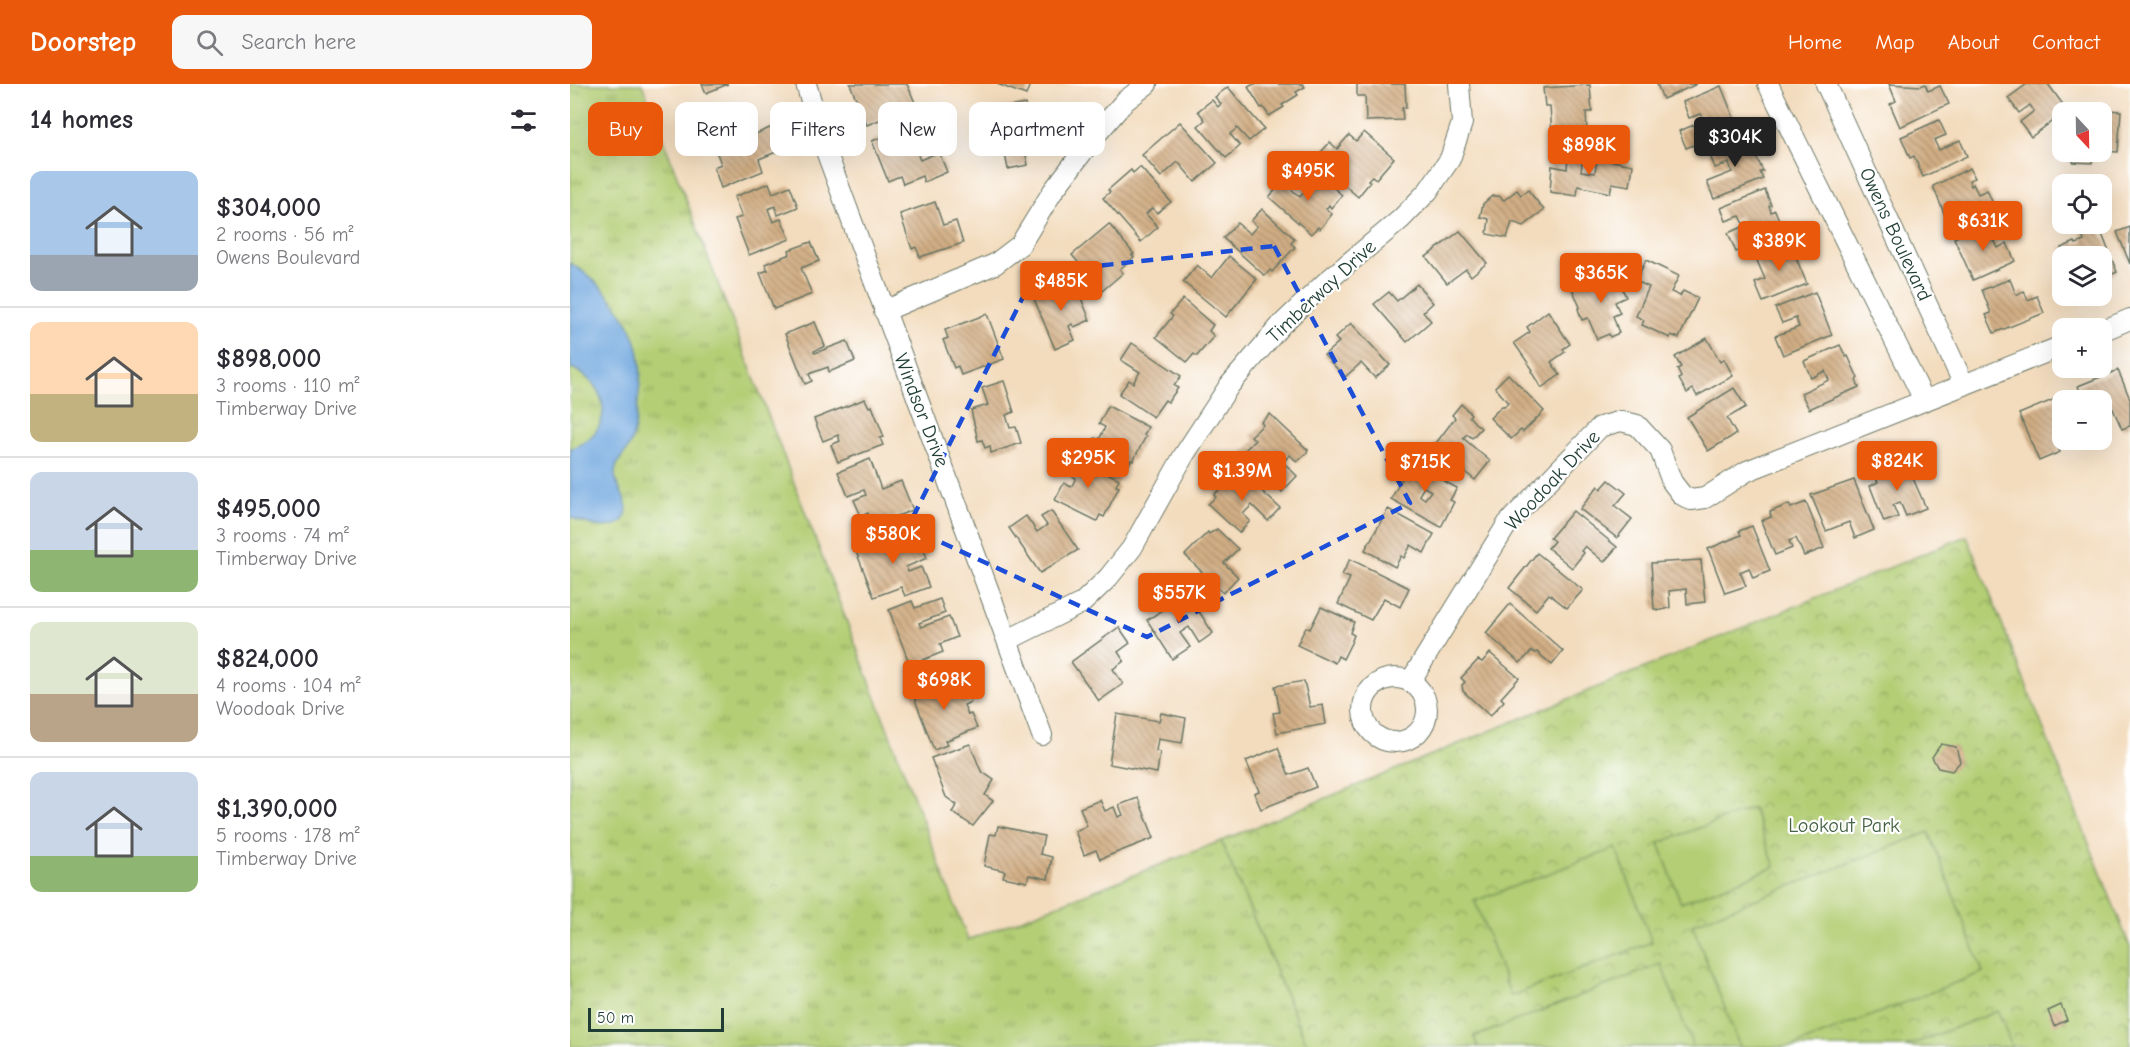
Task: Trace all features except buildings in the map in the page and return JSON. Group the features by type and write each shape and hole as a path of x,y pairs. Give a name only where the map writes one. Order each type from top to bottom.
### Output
{"street":[{"name":"Windsor Drive","path":"806,84 826,151 1042,735"},
{"path":"885,311 995,264 1020,245 1053,191 1094,137 1125,101 1147,84"},
{"name":"Timberway Drive","path":"1008,640 1082,603 1108,578 1132,548 1184,455 1229,386 1281,325 1325,283 1401,219 1428,191 1449,159 1462,123 1459,84"},
{"path":"1768,84 1924,400"},
{"name":"Owens Boulevard","path":"1826,84 1964,385"},
{"path":"2112,327 2130,319"},
{"name":"Woodoak Drive","path":"1410,682 1508,523 1600,427 1622,421 1637,425 1660,450 1672,482 1682,495 1691,500 1705,498 1747,471 2052,350"}],"highlighted area":[{"path":"1274,246 1410,503 1147,637 908,527 1035,273"}],"green space":[{"path":"570,84 642,84 649,102 588,102 588,156 663,156 663,139 968,940 1221,841 1308,1047 570,1047"},
{"name":"Lookout Park","path":"1967,536 2130,947 2130,1047 1308,1047 1221,841"},
{"path":"1753,808 1775,867 1681,903 1659,843"},
{"path":"1929,832 1983,972 1791,1047 1740,1047 1692,924"},
{"path":"1616,848 1652,942 1511,996 1475,901"},
{"path":"1661,964 1693,1047 1478,1047 1474,1037"},
{"path":"1998,1011 2012,1047 1905,1047"}],"water":[{"path":"570,263 593,280 614,302 630,328 640,361 640,384 634,432 629,446 617,465 615,474 627,509 626,515 617,525 604,527 570,517 570,449 585,442 595,432 601,421 603,409 601,397 594,386 584,375 570,367"}]}
